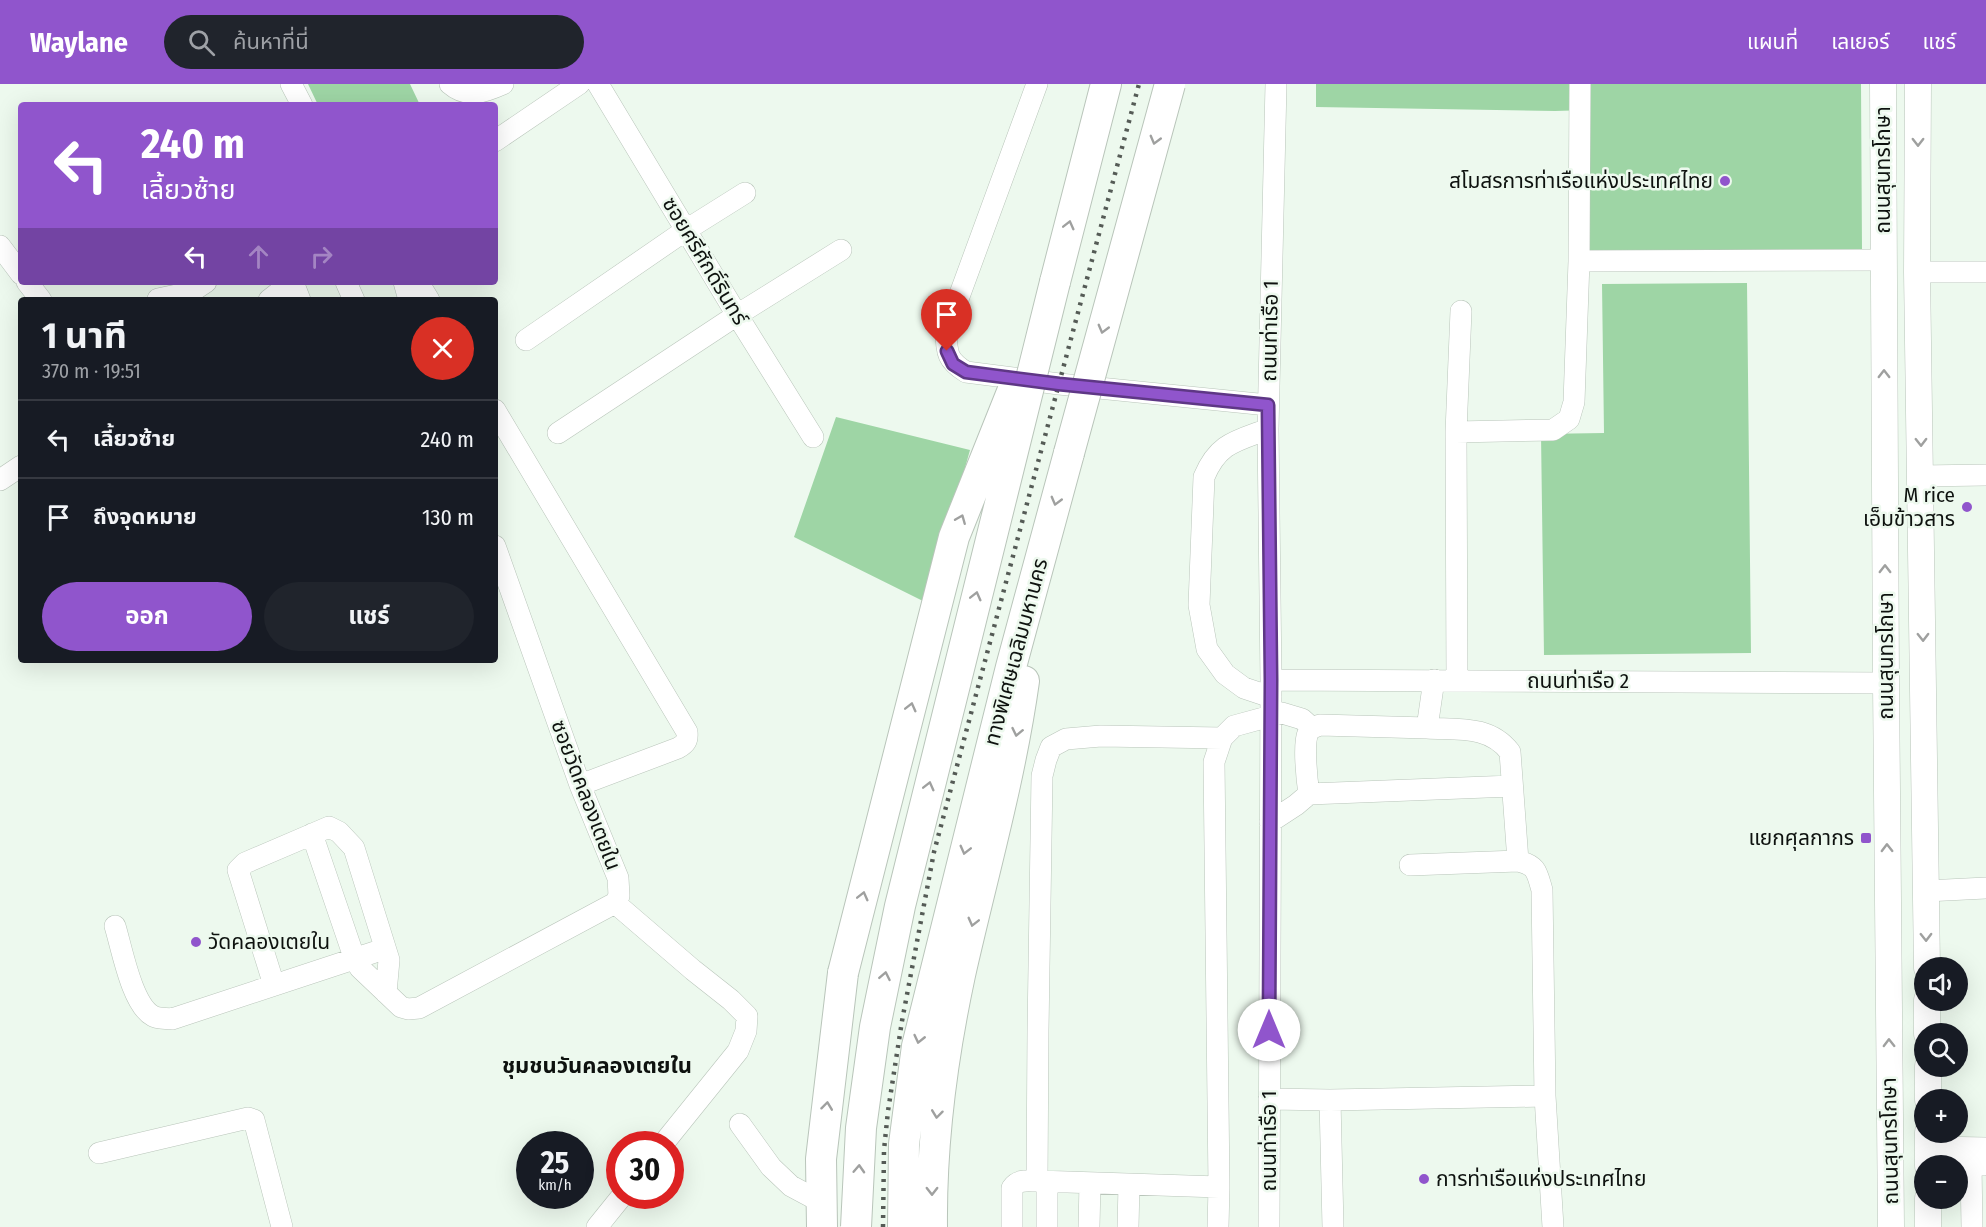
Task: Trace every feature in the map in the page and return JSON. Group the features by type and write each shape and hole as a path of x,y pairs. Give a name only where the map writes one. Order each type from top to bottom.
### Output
{"highway":[{"path":"856,1227 861,1128 875,1027 900,906 1106,84"},
{"name":"ทางพิเศษเฉลิมมหานคร","path":"903,1227 904,1144 917,1046 1011,667 1170,84"},
{"path":"821,1214 821,1159 843,973 954,537 1055,282"},
{"path":"932,1227 932,1156 943,1063 960,975 1018,725 1043,549"}],"main road":[{"name":"ถนนสุนทรโกษา","path":"1883,84 1891,1227"},
{"name":"ถนนสุนทรโกษา","path":"1918,84 1917,272 1927,957"},
{"name":"ถนนสุนทรโกษา","path":"1928,1209 1928,1227"}],"street":[{"path":"291,84 300,102"},
{"path":"450,84 458,91 473,93 491,90 503,84"},
{"path":"498,139 579,84"},
{"name":"ซอยศรีศักดิ์รินทร์","path":"598,84 813,437"},
{"path":"1037,84 946,332 947,351 953,364 966,372 1024,380 1268,405"},
{"name":"ถนนท่าเรือ 1","path":"1269,1227 1271,697 1268,405 1276,84"},
{"path":"1456,432 1553,430 1569,419 1574,402 1579,261 1580,84"},
{"path":"525,340 686,230 745,193"},
{"path":"0,246 18,270"},
{"path":"558,433 737,315 841,250"},
{"path":"1579,261 1884,260"},
{"path":"1917,272 1986,272"},
{"path":"29,285 39,297"},
{"path":"273,297 288,285"},
{"path":"163,297 194,291"},
{"path":"1457,680 1456,432 1461,311"},
{"path":"498,415 687,732 688,739 678,748 580,785"},
{"path":"1268,429 1228,443 1210,462 1204,477 1199,605 1207,649 1225,674 1244,688 1271,697 1282,713 1302,719 1312,728"},
{"path":"0,480 18,468"},
{"path":"1921,476 1986,475"},
{"name":"ซอยวัดคลองเตยใน","path":"498,554 580,785 618,878 619,896 615,903"},
{"path":"1427,728 1434,680"},
{"name":"ถนนท่าเรือ 2","path":"1271,697 1434,680 1886,683"},
{"path":"1218,1227 1214,762 1222,738 1271,697"},
{"path":"1309,794 1307,735 1312,728 1320,725 1478,730 1492,735 1510,752 1518,861"},
{"path":"1047,1227 1042,1181 1038,1043 1042,788 1046,760 1051,747 1066,739 1101,736 1222,738"},
{"path":"1270,822 1309,794 1512,786"},
{"path":"274,985 238,870 245,863 329,827 339,832 354,848 389,960 386,993"},
{"path":"312,834 355,960 360,968 401,1007 408,1009 419,1008 615,903 747,1016 747,1032 738,1051 673,1131"},
{"path":"1410,865 1518,861 1528,863 1537,871 1542,890 1545,1096 1553,1227"},
{"path":"1926,891 1986,888"},
{"path":"115,926 135,993 143,1008 154,1017 172,1019 384,949"},
{"path":"1269,1099 1545,1096"},
{"path":"1330,1100 1333,1227"},
{"path":"99,1153 248,1118 254,1120 282,1227"},
{"path":"741,1124 771,1167 821,1214"},
{"path":"1928,1151 1986,1148"},
{"path":"1928,1151 1979,1165 1972,1227"},
{"path":"1012,1227 1012,1188 1015,1183 1021,1181 1219,1187"},
{"path":"1089,1227 1090,1183"},
{"path":"1128,1227 1129,1185"},
{"path":"597,1227 612,1209"}],"green space":[{"path":"308,84 410,84 419,102 317,102"},
{"name":"สโมสรการท่าเรือแห่งประเทศไทย","path":"1316,84 1861,84 1862,251 1588,252 1588,110 1316,107"},
{"path":"1747,283 1751,653 1544,655 1541,434 1604,433 1602,284"},
{"path":"836,417 970,450 927,603 794,537"}],"railway":[{"path":"883,1227 884,1150 888,1111 902,1021 934,852 1139,84"}],"place":[{"name":"สโมสรการท่าเรือแห่งประเทศไทย","path":"1725,181"},
{"name":"M rice เอ็มข้าวสาร","path":"1967,507"},
{"name":"แยกศุลกากร","path":"1866,838"},
{"name":"วัดคลองเตยใน","path":"196,942"},
{"name":"การท่าเรือแห่งประเทศไทย","path":"1424,1179"}],"district":[{"name":"ชุมชนวันคลองเตยใน","path":"597,1065"}],"route":[{"path":"947,351 953,364 966,372 1059,384 1268,405 1271,680 1269,1030"}]}
